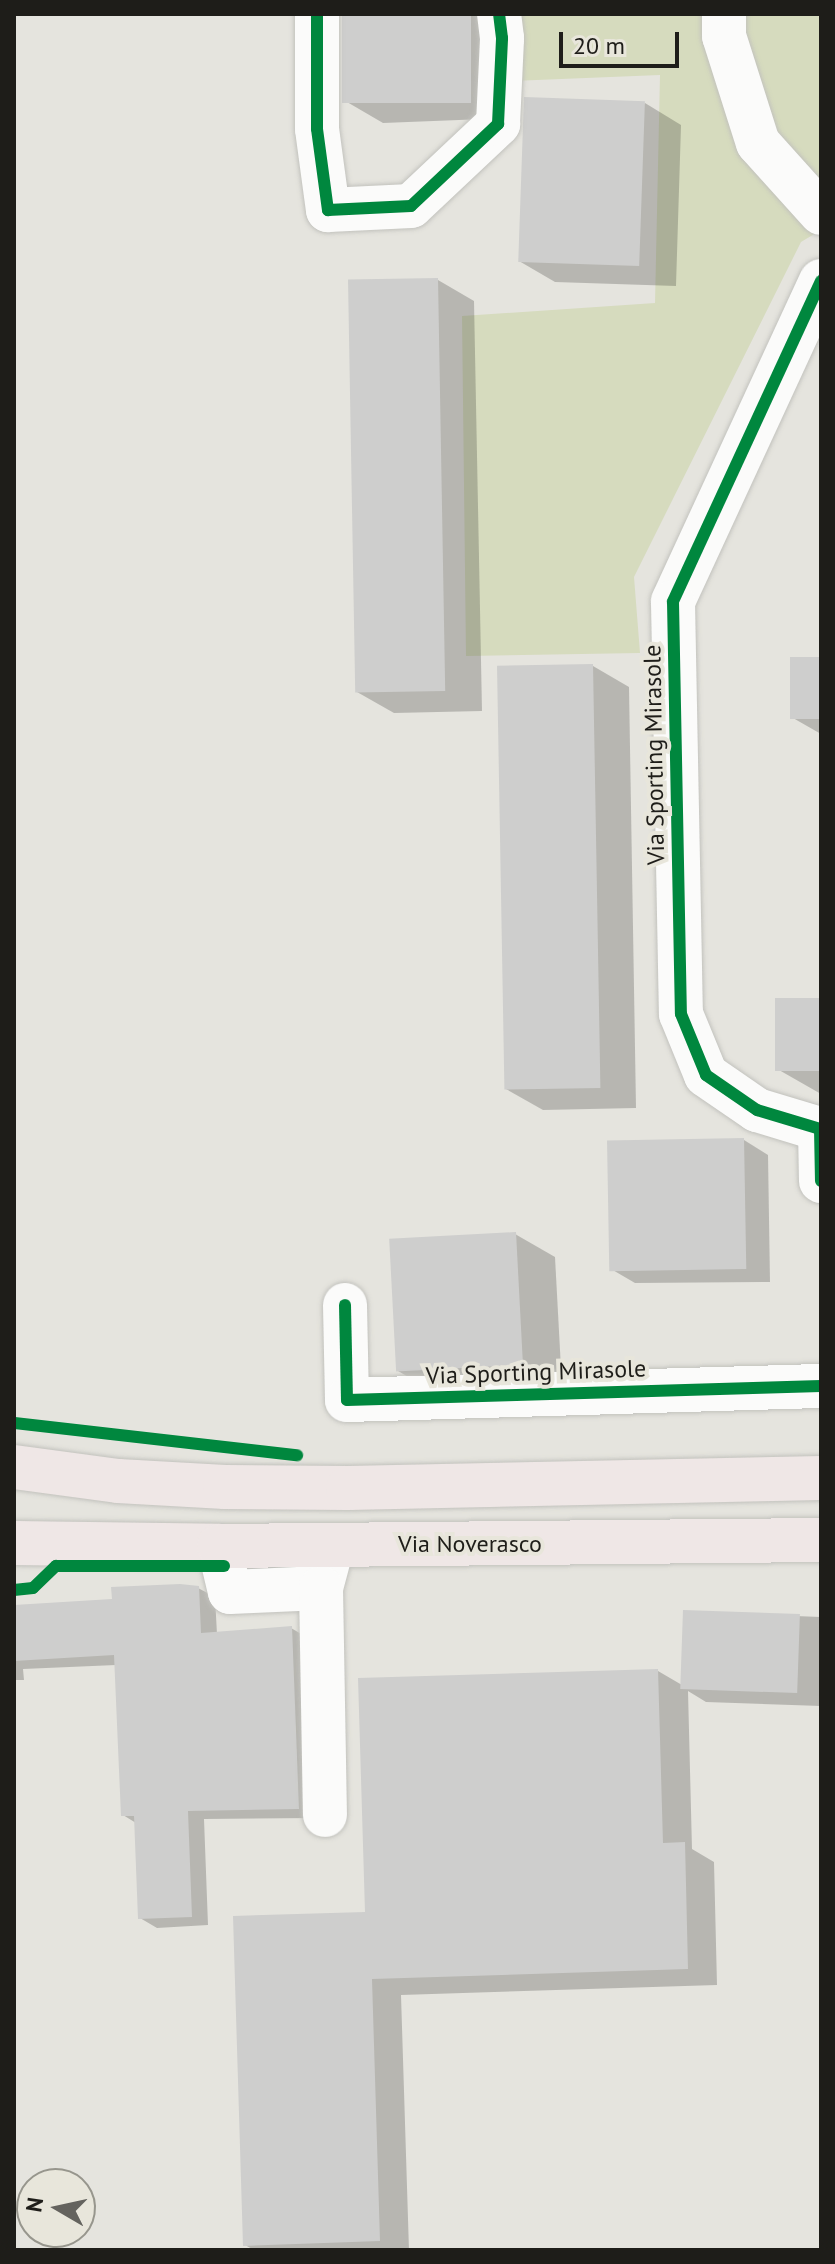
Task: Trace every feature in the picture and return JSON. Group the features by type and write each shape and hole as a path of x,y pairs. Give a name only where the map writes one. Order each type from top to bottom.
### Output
{"main road":[{"path":"14,1467 147,1483 348,1488 810,1477"},
{"name":"Via Noverasco","path":"14,1543 219,1546 821,1540"}],"street":[{"path":"317,14 317,129 328,210 411,206 498,124 502,38 499,14"},
{"path":"724,14 724,36 758,143 821,213"},
{"name":"Via Sporting Mirasole","path":"821,281 673,602 681,1014 706,1075 757,1110 820,1129 821,1181"},
{"name":"Via Sporting Mirasole","path":"345,1305 347,1400 821,1386"},
{"path":"325,1815 321,1588 333,1544"},
{"path":"219,1546 230,1592 321,1588"}],"green space":[{"path":"510,14 821,14 821,230 801,242 634,577 640,653 466,656 462,316 655,303 660,75 512,81"}],"building":[{"path":"342,14 471,14 471,103 342,103"},
{"path":"524,97 645,101 639,266 518,262"},
{"path":"438,278 445,691 355,693 348,280"},
{"path":"790,657 821,657 821,719 790,719"},
{"path":"593,664 600,1088 504,1090 497,666"},
{"path":"775,998 821,998 821,1071 775,1071"},
{"path":"744,1138 746,1269 609,1271 607,1140"},
{"path":"516,1232 523,1365 396,1371 389,1239"},
{"path":"199,1586 201,1633 292,1626 299,1809 188,1811 192,1917 138,1919 134,1816 121,1816 114,1655 14,1661 14,1605 112,1599 111,1587"},
{"path":"683,1610 800,1614 797,1693 680,1689"},
{"path":"658,1669 663,1843 685,1842 688,1969 372,1979 380,2241 243,2246 233,1916 365,1912 358,1678"}],"cycle path":[{"path":"317,14 317,129 328,210 411,206 498,124 502,38 499,14"},
{"path":"821,281 673,602 681,1014 706,1075 757,1110 820,1129 821,1181"},
{"path":"345,1305 347,1400 821,1386"},
{"path":"14,1423 297,1455"},
{"path":"14,1590 33,1588 56,1566 224,1566"}]}
